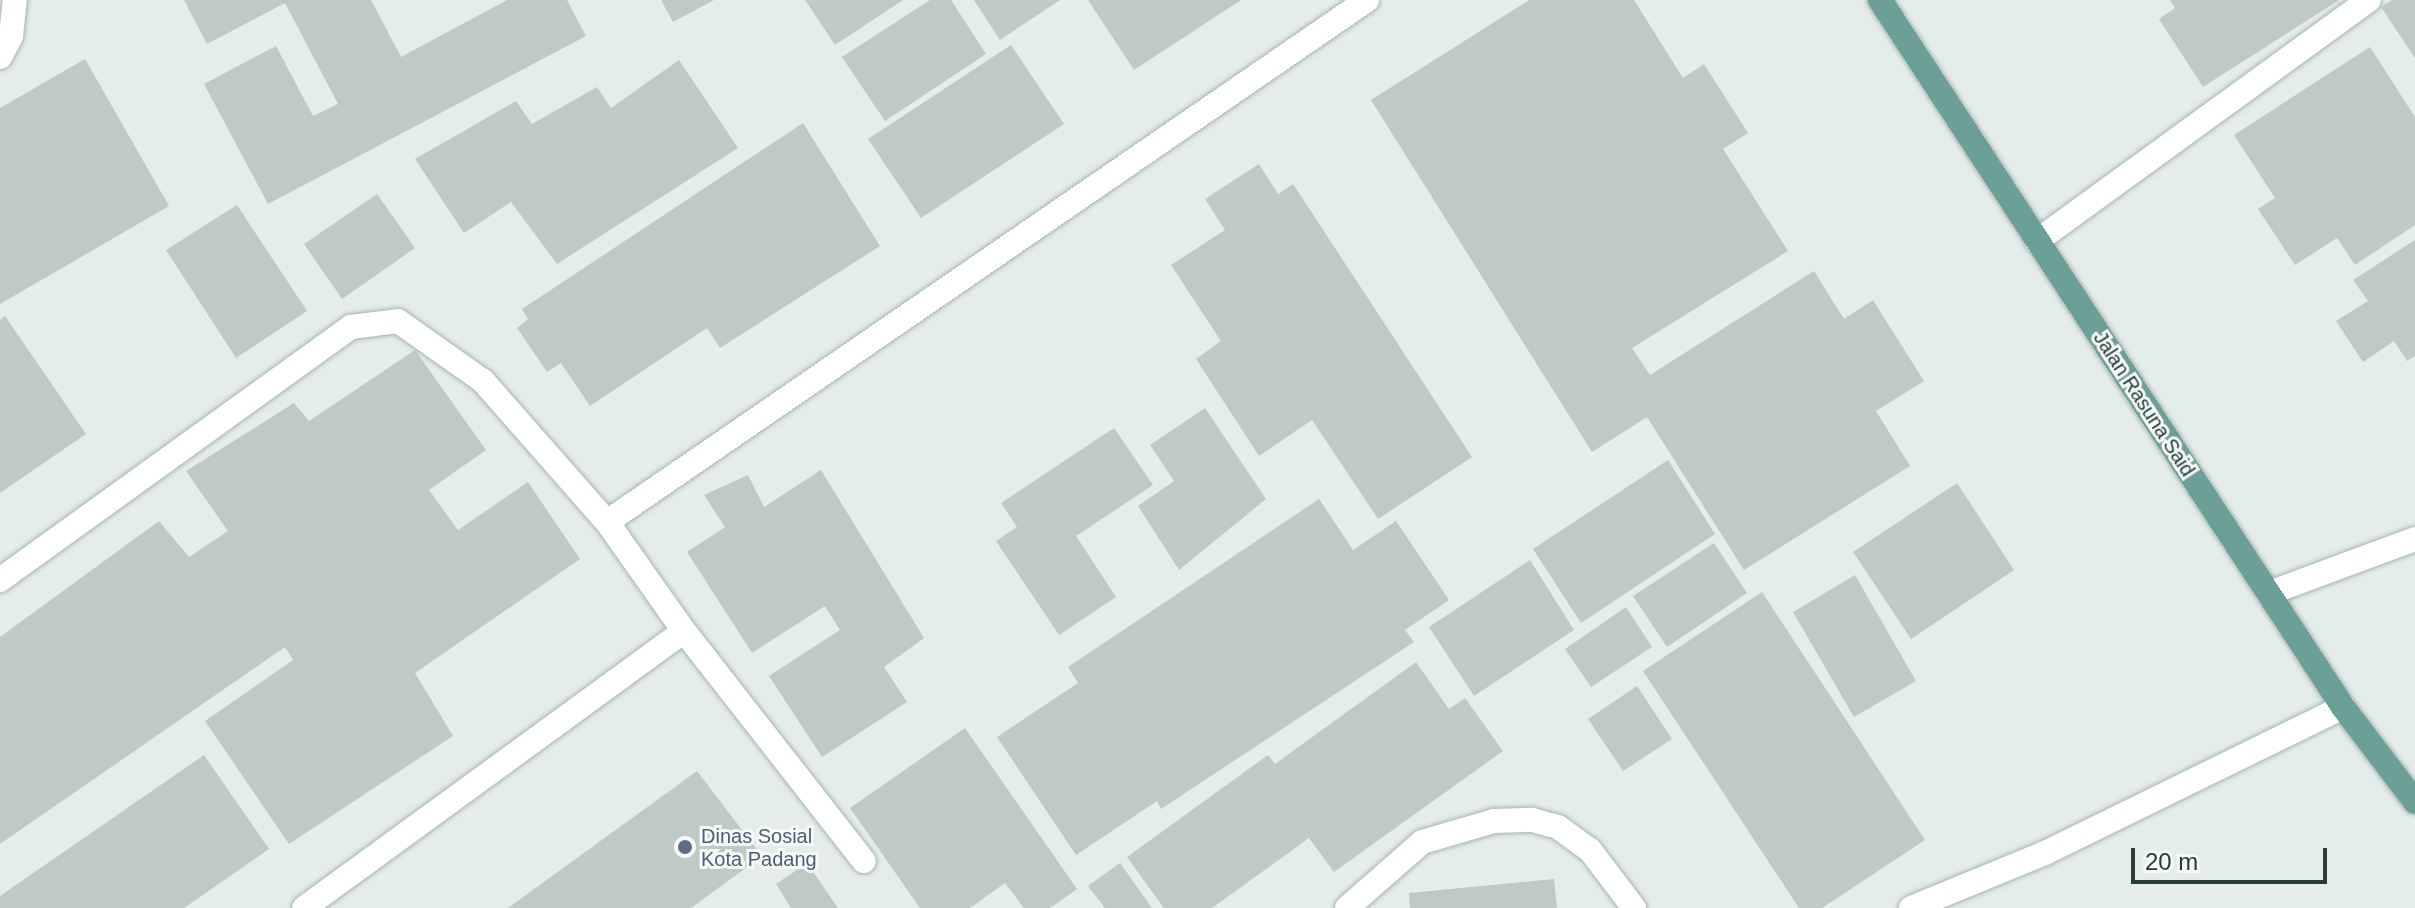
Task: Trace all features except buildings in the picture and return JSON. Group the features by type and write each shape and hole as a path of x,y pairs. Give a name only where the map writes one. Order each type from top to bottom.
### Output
{"main road":[{"name":"Jalan Rasuna Said","path":"1880,0 2343,707 2415,802"}],"street":[{"path":"0,57 11,36 15,0"},
{"path":"607,522 1367,0"},
{"path":"2037,241 2369,0"},
{"path":"0,580 351,327 377,318 398,321 483,381 607,522 684,631 864,861"},
{"path":"2269,593 2415,539"},
{"path":"304,908 684,631"},
{"path":"1911,908 2045,853 2343,707"},
{"path":"1347,908 1422,842 1494,821 1532,820 1558,827 1590,850 1634,908"}],"place":[{"name":"Dinas Sosial Kota Padang","path":"685,847"}]}
